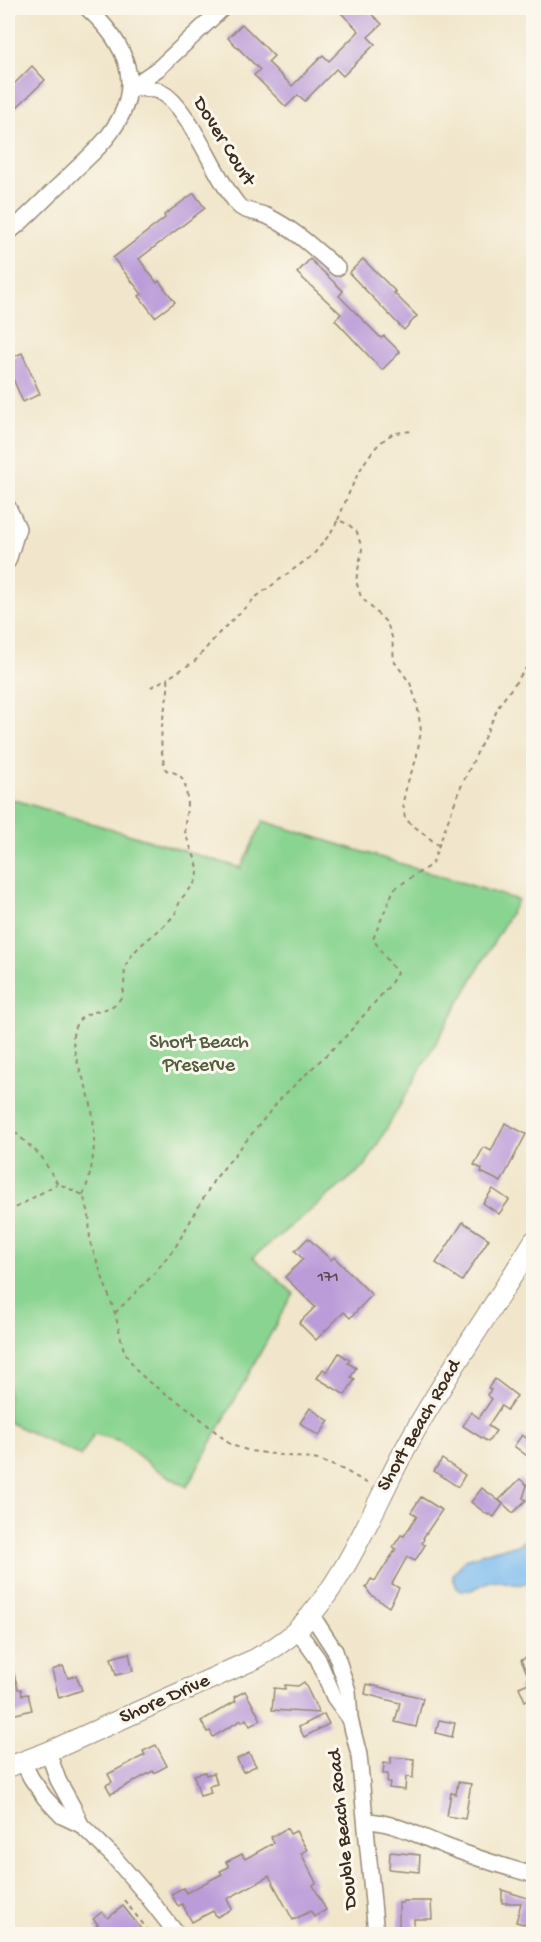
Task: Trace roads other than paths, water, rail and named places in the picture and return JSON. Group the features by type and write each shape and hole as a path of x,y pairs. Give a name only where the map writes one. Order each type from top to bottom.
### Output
{"main road":[{"name":"Short Beach Road","path":"312,1614 347,1561 413,1434 448,1374 534,1241"},
{"name":"Shore Drive","path":"15,1764 48,1752 255,1659 297,1630 312,1614"}],"street":[{"path":"8,232 99,147 121,115 130,87 124,55 87,8"},
{"path":"130,87 159,68 223,8"},
{"name":"Dover Court","path":"130,87 159,90 172,99 183,113 239,207 267,216 292,231 337,268"},
{"path":"8,507 18,528 8,561"},
{"name":"Double Beach Road","path":"312,1614 335,1651 348,1691 350,1719 359,1755 376,1935"},
{"name":"Double Beach Road","path":"297,1630 318,1659 334,1697 350,1719"},
{"path":"48,1752 58,1780 75,1809 81,1825"},
{"path":"15,1764 31,1778 62,1816 81,1825 113,1856 177,1935"},
{"path":"366,1821 395,1826 447,1847 534,1875"}],"water":[{"path":"533,1532 533,1579 521,1584 496,1580 472,1590 458,1589 453,1576 466,1559 497,1549 520,1545"}],"park label":[{"name":"Short Beach Preserve","path":"199,1054"}]}
